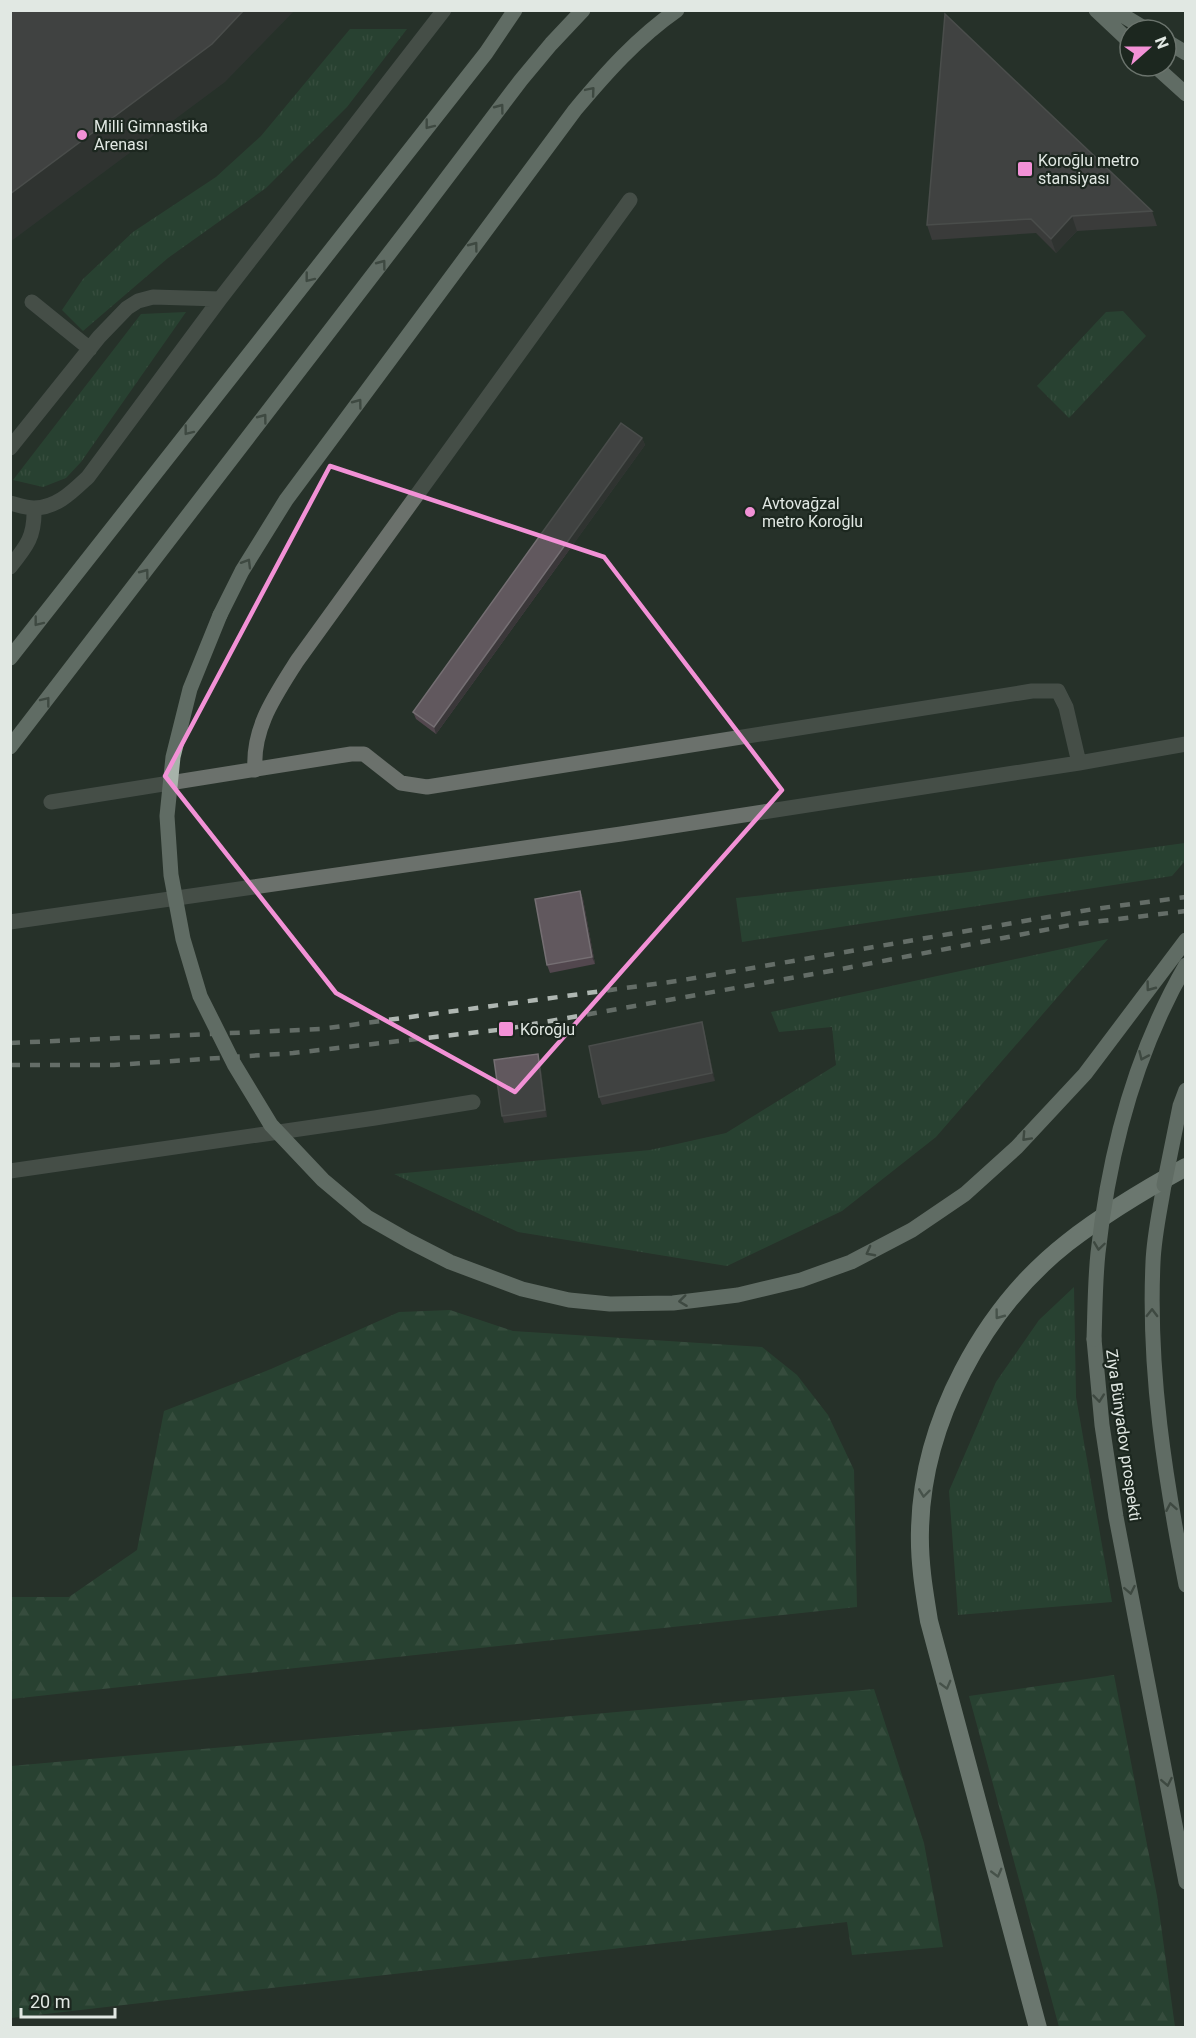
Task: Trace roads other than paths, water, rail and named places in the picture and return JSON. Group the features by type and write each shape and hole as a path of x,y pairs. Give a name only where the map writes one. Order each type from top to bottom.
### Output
{"highway":[{"path":"1038,2028 928,1621 922,1578 920,1530 925,1484 939,1424 965,1365 1013,1296 1065,1244 1116,1207 1185,1167"}],"main road":[{"path":"10,658 486,53 514,10"},
{"path":"10,747 521,80 583,10"},
{"path":"677,10 612,66 575,110 286,500 242,571 220,615 190,689 173,757 167,816 171,875 183,939 200,996 234,1064 271,1125 323,1180 368,1217 450,1262 522,1289 569,1300 600,1303 673,1303 738,1295 801,1280 851,1262 912,1230 965,1194 1017,1147 1085,1074 1185,940"},
{"path":"1096,10 1118,31"},
{"path":"1114,10 1127,18"},
{"path":"1168,78 1185,94"},
{"name":"Ziya Bünyadov prospekti","path":"1185,965 1139,1065 1121,1122 1098,1253 1094,1340 1102,1425 1116,1517 1185,1882"},
{"path":"1185,1090 1164,1185 1153,1259 1152,1332 1162,1452 1185,1585"}],"street":[{"path":"10,503 34,508 64,499 88,477 220,299 444,10"},
{"path":"255,770 254,753 259,729 272,701 297,661 630,200"},
{"path":"10,448 90,349 127,308 138,301 153,297 220,299"},
{"path":"32,302 90,349"},
{"path":"10,567 28,544 35,524 34,508"},
{"path":"51,802 351,754 364,754 401,783 427,788 1016,694 1058,691 1066,707 1079,763"},
{"path":"10,922 621,834 1079,763 1185,744"},
{"path":"10,1171 473,1102"}],"railway":[{"path":"10,1043 321,1029 677,981 1094,909 1186,897"},
{"path":"10,1065 114,1065 293,1053 506,1029 1076,924 1186,911"}],"place":[{"name":"Milli Gimnastika Arenası","path":"82,135"},
{"name":"Koroğlu metro stansiyası","path":"1025,169"},
{"name":"Avtovağzal metro Koroğlu","path":"750,512"},
{"name":"Koroğlu","path":"506,1029"}]}
